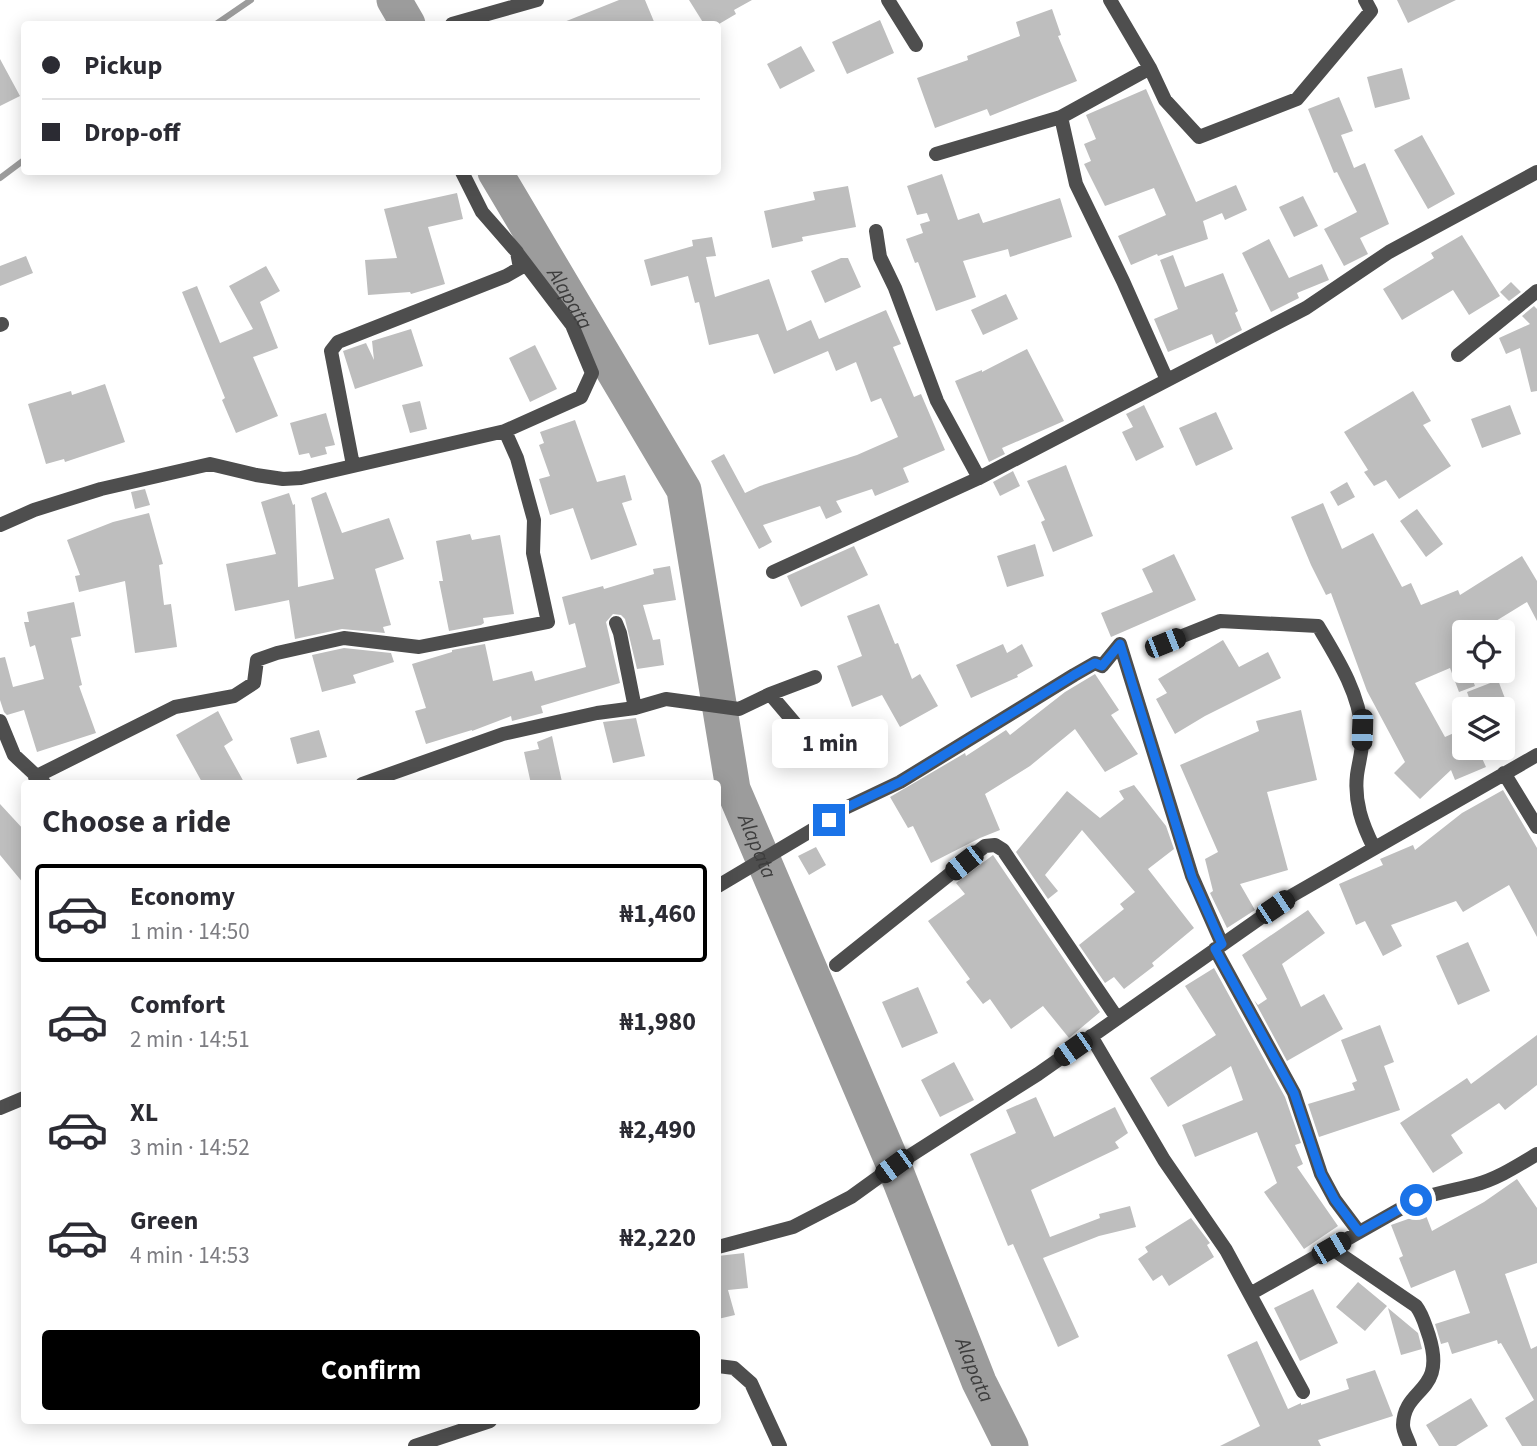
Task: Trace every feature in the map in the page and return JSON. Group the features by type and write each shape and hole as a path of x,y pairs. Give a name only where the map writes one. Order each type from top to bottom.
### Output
{"street":[{"path":"465,21 537,0"},
{"path":"888,0 916,45"},
{"path":"1110,0 1150,68 1165,100 1199,137 1297,99 1371,11 1365,0"},
{"path":"936,154 1061,117 1150,68"},
{"path":"1061,117 1076,184 1167,380"},
{"path":"773,572 979,478 1306,308 1389,252 1537,172"},
{"path":"0,525 34,510 101,489 210,464 283,479 301,478 505,431 582,397 592,373 572,325 517,252 482,212 464,175"},
{"path":"876,231 880,257 895,288 937,401 979,478"},
{"path":"353,465 331,351 338,342 506,276 520,268 517,252"},
{"path":"1458,355 1537,292"},
{"path":"0,721 14,755 40,780 175,707 234,696 254,683 257,660 277,653 344,638 419,647 548,622 533,553 534,520 517,458 505,431"},
{"path":"1165,643 1220,621 1318,626 1348,678 1362,730 1356,777 1357,803 1361,823 1374,848"},
{"path":"616,623 635,708"},
{"path":"721,884 829,820 841,810 900,782 1074,675 1095,663 1102,666 1120,644 1192,877 1219,946 1294,1093 1321,1174 1335,1200 1359,1232"},
{"path":"373,780 503,734 597,713 635,708 666,699 739,709 815,677"},
{"path":"770,694 799,727"},
{"path":"721,1246 793,1227 851,1197 894,1166 1038,1074 1293,895 1537,755"},
{"path":"1504,773 1537,827"},
{"path":"836,965 985,846 995,845 1003,850 1117,1018"},
{"path":"1091,1036 1164,1160 1226,1250 1303,1392"},
{"path":"0,1108 21,1099"},
{"path":"1250,1294 1416,1200 1434,1193 1475,1185 1537,1154"},
{"path":"1331,1248 1409,1301 1422,1314 1435,1355 1434,1372 1405,1414 1403,1429 1410,1446"},
{"path":"721,1366 734,1368 751,1383 780,1446"},
{"path":"415,1446 481,1424"}],"building":[{"path":"619,0 645,0 654,21 566,21"},
{"path":"689,0 752,0 734,10 736,14 721,23 702,21"},
{"path":"1397,0 1456,0 1408,23"},
{"path":"1052,9 1061,35 1058,36 1077,81 990,116 987,109 935,128 917,78 968,60 967,56 1020,36 1016,22"},
{"path":"880,20 894,53 847,74 832,42"},
{"path":"801,46 815,71 780,89 767,64"},
{"path":"0,59 20,96 0,106"},
{"path":"1402,68 1410,99 1375,108 1367,77"},
{"path":"1146,89 1196,202 1236,185 1247,210 1225,220 1222,213 1203,221 1208,239 1158,256 1157,254 1131,265 1118,236 1166,215 1154,188 1105,206 1084,164 1091,161 1084,144 1096,139 1086,115"},
{"path":"1339,97 1353,131 1341,135 1354,168 1365,163 1389,224 1360,238 1368,254 1344,266 1324,229 1357,212 1337,172 1334,173 1308,109"},
{"path":"1422,135 1455,194 1428,209 1394,150"},
{"path":"942,174 958,220 979,213 983,223 1060,198 1072,237 1010,257 1008,249 963,261 976,297 936,311 918,262 915,263 906,239 923,233 920,224 930,221 927,213 917,215 907,186"},
{"path":"848,186 856,227 802,237 803,241 772,248 764,211 815,200 813,192"},
{"path":"457,193 463,219 428,227 445,284 411,294 368,295 365,260 397,258 384,209"},
{"path":"1303,196 1318,226 1294,237 1279,207"},
{"path":"1462,235 1500,296 1469,315 1453,290 1402,320 1383,289 1434,258 1431,253"},
{"path":"712,237 716,256 706,257 715,297 769,279 787,331 811,320 819,339 886,310 901,344 893,347 914,397 921,394 945,450 903,468 909,482 875,496 872,489 836,501 842,512 826,519 820,506 763,525 772,542 759,549 711,461 724,454 745,493 857,455 898,437 881,398 871,402 856,362 836,371 828,351 774,374 758,334 709,345 699,302 695,303 688,276 651,286 644,260 693,246 692,240"},
{"path":"1269,239 1289,278 1322,264 1329,280 1297,293 1299,298 1271,312 1242,253"},
{"path":"1173,255 1185,287 1223,273 1238,311 1235,313 1242,330 1216,344 1212,334 1168,352 1154,319 1178,309 1160,260"},
{"path":"26,256 33,273 0,286 0,266"},
{"path":"841,258 848,258 861,287 825,303 811,271"},
{"path":"266,266 280,291 260,302 278,348 253,357 278,416 236,433 222,400 225,398 182,292 197,286 220,343 253,329 229,286"},
{"path":"1511,282 1521,292 1509,301 1500,292"},
{"path":"1006,294 1018,319 983,335 971,310"},
{"path":"1534,306 1537,309 1537,391 1531,392 1520,348 1506,354 1499,338 1530,324 1522,316"},
{"path":"411,329 423,366 355,389 343,351 366,343 374,360 372,341"},
{"path":"535,345 557,389 530,402 509,358"},
{"path":"1027,349 1064,421 1002,448 1005,454 989,462 955,381 982,372"},
{"path":"105,384 125,442 65,462 64,459 46,464 28,404 71,391 72,395"},
{"path":"1413,391 1431,421 1423,425 1451,466 1399,499 1386,480 1374,486 1364,472 1368,470 1344,432"},
{"path":"420,401 427,429 410,433 402,405"},
{"path":"1144,405 1164,447 1136,461 1122,432 1133,427 1126,414"},
{"path":"1510,405 1521,434 1482,448 1471,419"},
{"path":"1216,412 1233,449 1196,466 1179,428"},
{"path":"326,413 335,445 325,447 327,454 311,458 309,453 299,455 290,423"},
{"path":"575,420 597,482 625,475 632,500 622,503 637,545 591,560 573,508 550,515 539,479 550,476 539,445 544,443 540,432"},
{"path":"1066,465 1093,536 1053,552 1041,522 1045,520 1027,481"},
{"path":"1013,471 1020,486 1000,496 993,482"},
{"path":"1347,482 1355,497 1338,506 1330,492"},
{"path":"145,489 150,505 135,509 131,492"},
{"path":"326,492 342,533 389,518 404,559 375,569 391,625 383,627 385,633 342,629 295,639 289,600 235,611 226,564 276,554 261,502 289,493 293,505 295,504 298,587 334,579 311,498"},
{"path":"1323,503 1342,549 1373,533 1402,587 1411,583 1421,605 1458,590 1460,595 1522,556 1537,581 1537,621 1527,602 1498,620 1452,620 1452,673 1450,668 1415,683 1445,737 1452,734 1452,760 1483,760 1486,767 1455,780 1451,770 1420,799 1394,773 1405,762 1367,691 1331,593 1326,595 1291,517"},
{"path":"1417,509 1443,544 1426,557 1400,521"},
{"path":"149,513 163,564 159,565 164,605 171,604 177,647 135,653 125,581 79,592 75,576 80,575 67,540 113,522"},
{"path":"470,534 472,540 500,535 514,614 483,618 484,623 481,625 449,631 439,581 443,581 436,541"},
{"path":"1035,544 1044,576 1007,587 997,556"},
{"path":"854,546 868,575 801,607 787,576"},
{"path":"1174,554 1196,600 1111,637 1101,613 1153,592 1142,569"},
{"path":"670,566 676,600 643,605 653,640 660,639 664,665 637,669 625,619 621,615 613,614 606,622 620,683 541,706 543,713 512,721 511,716 426,744 415,711 426,708 412,664 452,650 485,644 493,681 532,671 535,681 586,667 575,623 569,625 562,597 603,586 604,589 654,574 653,569"},
{"path":"74,602 81,636 71,638 82,685 79,686 96,733 37,752 24,710 7,715 4,712 0,700 0,658 5,657 13,687 44,679 35,645 30,647 24,622 29,622 27,612"},
{"path":"879,604 912,679 920,674 938,706 900,727 882,695 852,707 837,666 862,656 847,616"},
{"path":"1223,640 1239,667 1268,652 1281,678 1175,734 1156,699 1167,693 1158,679"},
{"path":"1003,644 1007,653 1022,644 1033,666 1017,675 1018,677 971,698 956,665"},
{"path":"344,648 391,653 394,662 353,675 356,683 322,692 312,655"},
{"path":"1095,674 1119,710 1111,715 1138,754 1105,772 1075,729 1030,766 985,794 1000,830 931,863 913,826 908,828 890,797 965,753 966,756 1006,730 1010,735 1065,692"},
{"path":"1456,683 1474,683 1475,686 1459,692"},
{"path":"1490,683 1499,683 1504,697 1469,697 1467,692"},
{"path":"1301,710 1317,780 1267,792 1288,870 1240,884 1255,910 1227,928 1210,893 1213,891 1205,859 1218,852 1180,765 1259,731 1256,721"},
{"path":"218,711 233,740 224,746 243,780 201,780 176,735"},
{"path":"636,718 645,756 613,763 603,722"},
{"path":"319,730 327,757 297,764 290,738"},
{"path":"552,736 562,780 530,780 524,752 539,749 537,742"},
{"path":"1134,785 1166,826 1174,849 1148,869 1194,928 1152,963 1154,966 1124,989 1114,977 1105,983 1079,945 1124,909 1120,904 1135,892 1082,830 1045,875 1058,891 1048,899 1016,852 1067,791 1100,818 1124,799 1119,791"},
{"path":"1503,790 1537,848 1537,937 1509,885 1463,912 1456,901 1391,925 1402,946 1383,956 1365,921 1356,925 1339,884 1383,865 1380,859 1413,845 1415,850 1462,813"},
{"path":"0,804 21,827 21,880 0,855"},
{"path":"816,847 826,865 809,875 798,856"},
{"path":"993,855 1100,1012 1069,1038 1043,1006 1011,1029 990,999 983,1004 966,982 970,979 928,921 965,894 956,883"},
{"path":"1308,910 1325,933 1282,964 1301,1007 1324,994 1343,1029 1287,1061 1254,1000 1258,1005 1267,999 1242,955"},
{"path":"1468,942 1490,991 1458,1005 1436,956"},
{"path":"1214,968 1285,1097 1301,1143 1295,1145 1303,1164 1297,1167 1338,1226 1304,1249 1264,1192 1277,1183 1257,1132 1195,1157 1182,1125 1243,1100 1231,1066 1168,1107 1150,1078 1216,1035 1185,986"},
{"path":"918,987 938,1033 902,1048 882,1002"},
{"path":"1380,1025 1394,1062 1384,1066 1400,1110 1319,1137 1308,1104 1355,1090 1352,1083 1357,1081 1341,1040"},
{"path":"1537,1035 1537,1085 1505,1110 1499,1103 1451,1135 1463,1153 1433,1173 1400,1123 1467,1078 1471,1084"},
{"path":"954,1062 974,1100 940,1117 921,1080"},
{"path":"1036,1097 1054,1137 1115,1107 1128,1133 1115,1142 1119,1148 1031,1190 1050,1237 1100,1218 1099,1214 1130,1206 1136,1227 1099,1236 1043,1258 1079,1337 1058,1347 1013,1244 1008,1246 970,1154 1016,1133 1006,1110"},
{"path":"1517,1179 1537,1208 1537,1263 1505,1274 1531,1349 1537,1346 1537,1446 1522,1446 1505,1418 1534,1400 1501,1343 1498,1344 1497,1340 1452,1354 1448,1342 1441,1344 1435,1324 1470,1313 1455,1270 1411,1288 1399,1258 1403,1256 1391,1225 1425,1213 1432,1231 1484,1202"},
{"path":"1191,1218 1210,1243 1207,1245 1214,1257 1169,1286 1162,1275 1153,1281 1138,1259 1148,1252 1145,1247"},
{"path":"744,1253 748,1288 728,1290 735,1315 721,1318 721,1256"},
{"path":"1358,1282 1387,1306 1365,1331 1336,1307"},
{"path":"1313,1289 1338,1343 1300,1361 1274,1308"},
{"path":"1388,1308 1418,1333 1422,1349 1401,1355"},
{"path":"1257,1341 1288,1409 1349,1389 1346,1379 1375,1370 1393,1416 1318,1440 1321,1446 1220,1446 1260,1426 1227,1355"},
{"path":"1471,1398 1488,1426 1456,1446 1439,1446 1426,1425"}],"waterway":[{"path":"220,21 251,0"},
{"name":"Alapata","path":"394,0 406,21"},
{"path":"0,178 21,162"},
{"name":"Alapata","path":"497,175 684,490 733,789 894,1166 979,1382 1011,1446"}],"route":[{"path":"829,820 841,810 900,782 1095,663 1102,666 1120,644 1192,877 1222,944 1215,949 1294,1093 1321,1174 1335,1200 1359,1232 1416,1200"}]}
